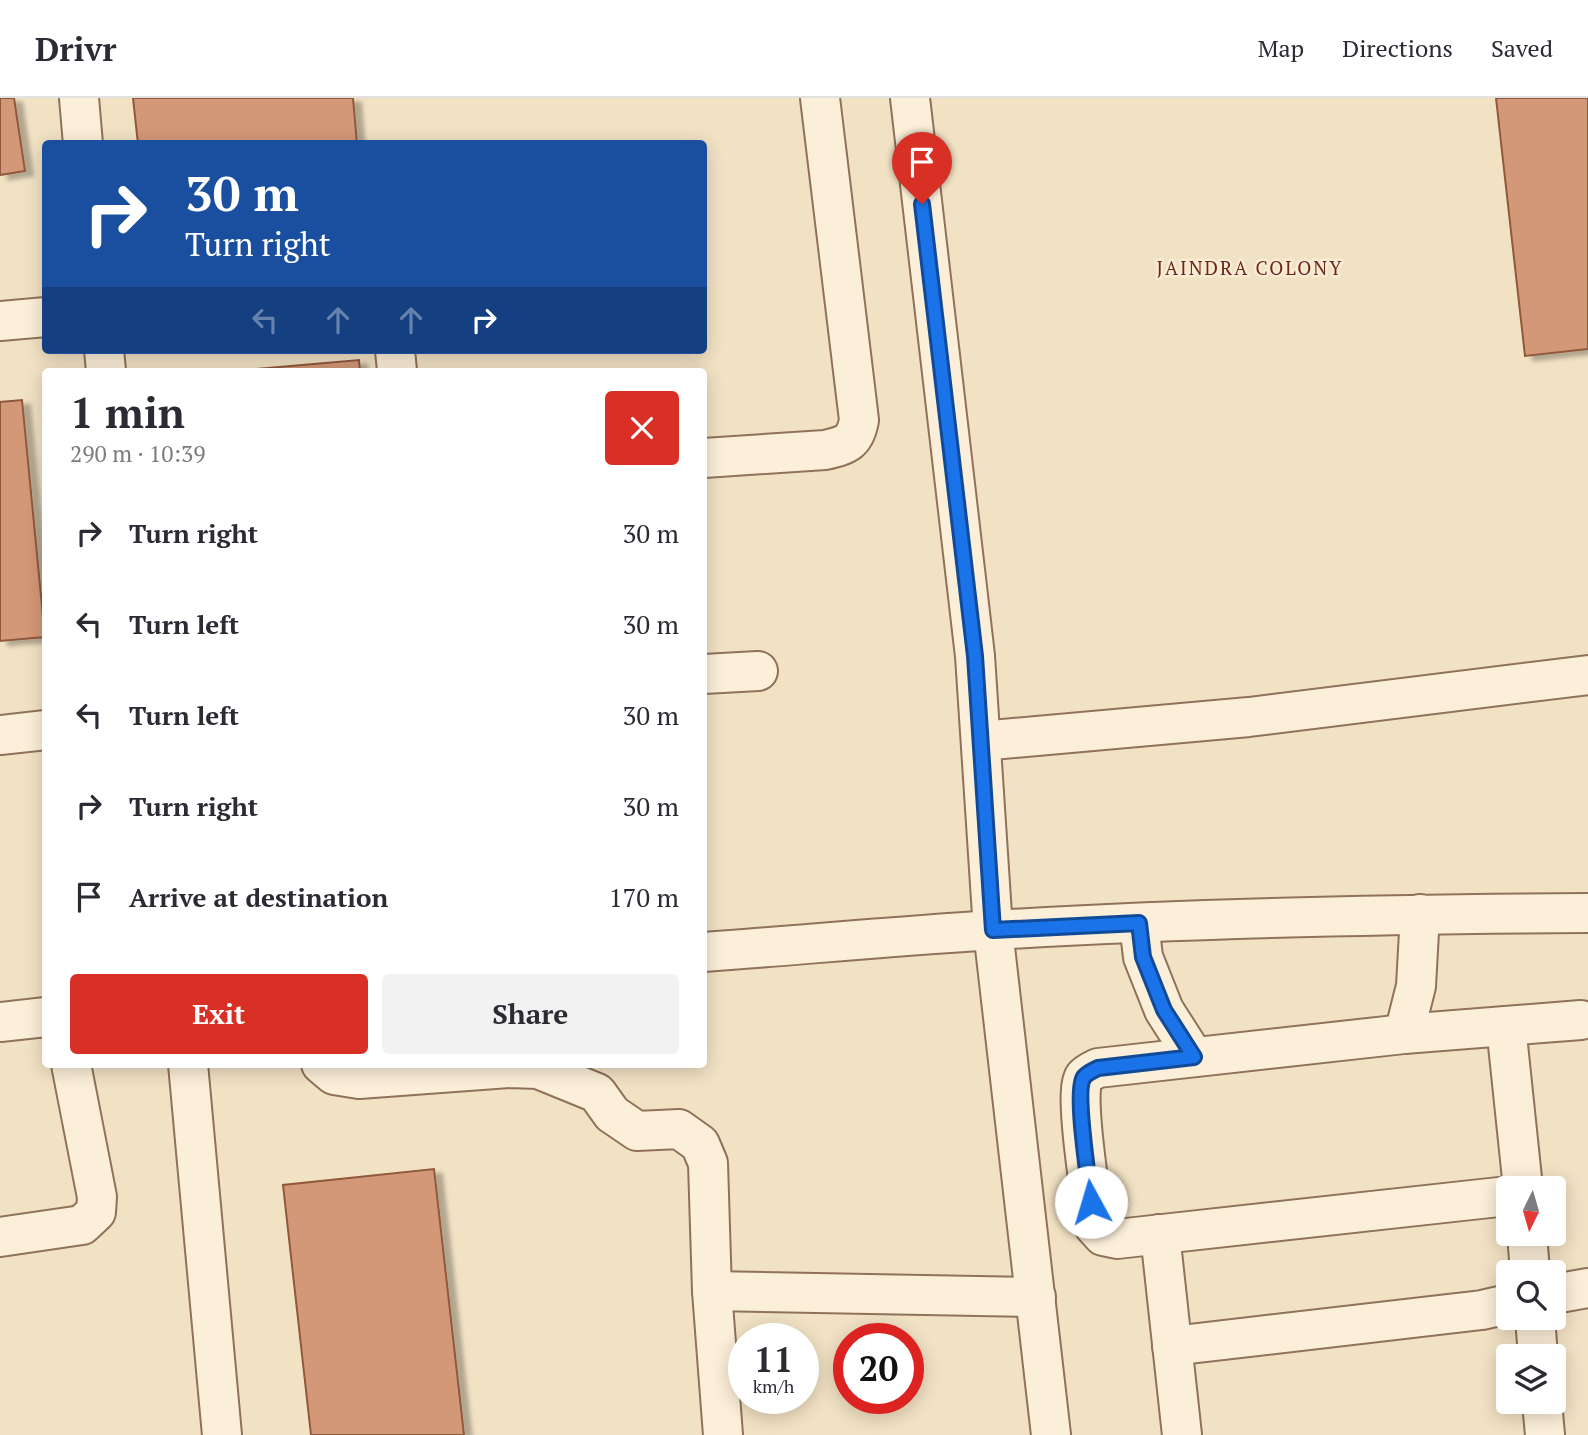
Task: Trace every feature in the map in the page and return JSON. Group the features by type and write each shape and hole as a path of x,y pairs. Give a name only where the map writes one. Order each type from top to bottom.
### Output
{"lane":[{"path":"79,98 83,140"},
{"path":"707,458 825,450 844,446 856,435 859,420 820,98"},
{"path":"910,98 975,656 993,930 1051,1435"},
{"path":"0,321 42,317"},
{"path":"707,674 758,671"},
{"path":"981,741 1249,717 1588,674"},
{"path":"0,735 42,730"},
{"path":"707,952 993,930 1139,923 1420,914 1588,913"},
{"path":"1404,1034 1416,986 1420,914"},
{"path":"1139,923 1143,957 1164,1010 1194,1057"},
{"path":"0,1022 42,1017"},
{"path":"1496,1197 1116,1239 1103,1236 1094,1226 1080,1088 1084,1076 1098,1068 1404,1034 1581,1020"},
{"path":"1506,1026 1522,1176"},
{"path":"0,1237 82,1225 96,1212 97,1197 72,1068"},
{"path":"188,1068 222,1435"},
{"path":"326,1068 334,1075 359,1079 510,1068 538,1069 597,1093 612,1114 637,1131 679,1129 700,1144 708,1163 712,1291 723,1435"},
{"path":"1160,1234 1182,1435"},
{"path":"1566,1292 1588,1288"},
{"path":"712,1291 1036,1297"},
{"path":"1172,1346 1496,1307"},
{"path":"1543,1414 1545,1435"}],"building":[{"path":"0,98 14,98 25,171 0,175"},
{"path":"133,98 353,98 357,140 138,140"},
{"path":"1496,98 1588,98 1588,349 1525,356"},
{"path":"359,360 360,368 267,368"},
{"path":"22,400 42,606 42,637 0,641 0,402"},
{"path":"434,1169 464,1435 311,1435 283,1185"}],"district":[{"name":"JAINDRA COLONY","path":"1250,267"}],"route":[{"path":"922,204 975,656 993,930 1139,923 1143,957 1164,1010 1194,1057 1098,1068 1084,1076 1080,1088 1081,1108 1091,1202"}]}
